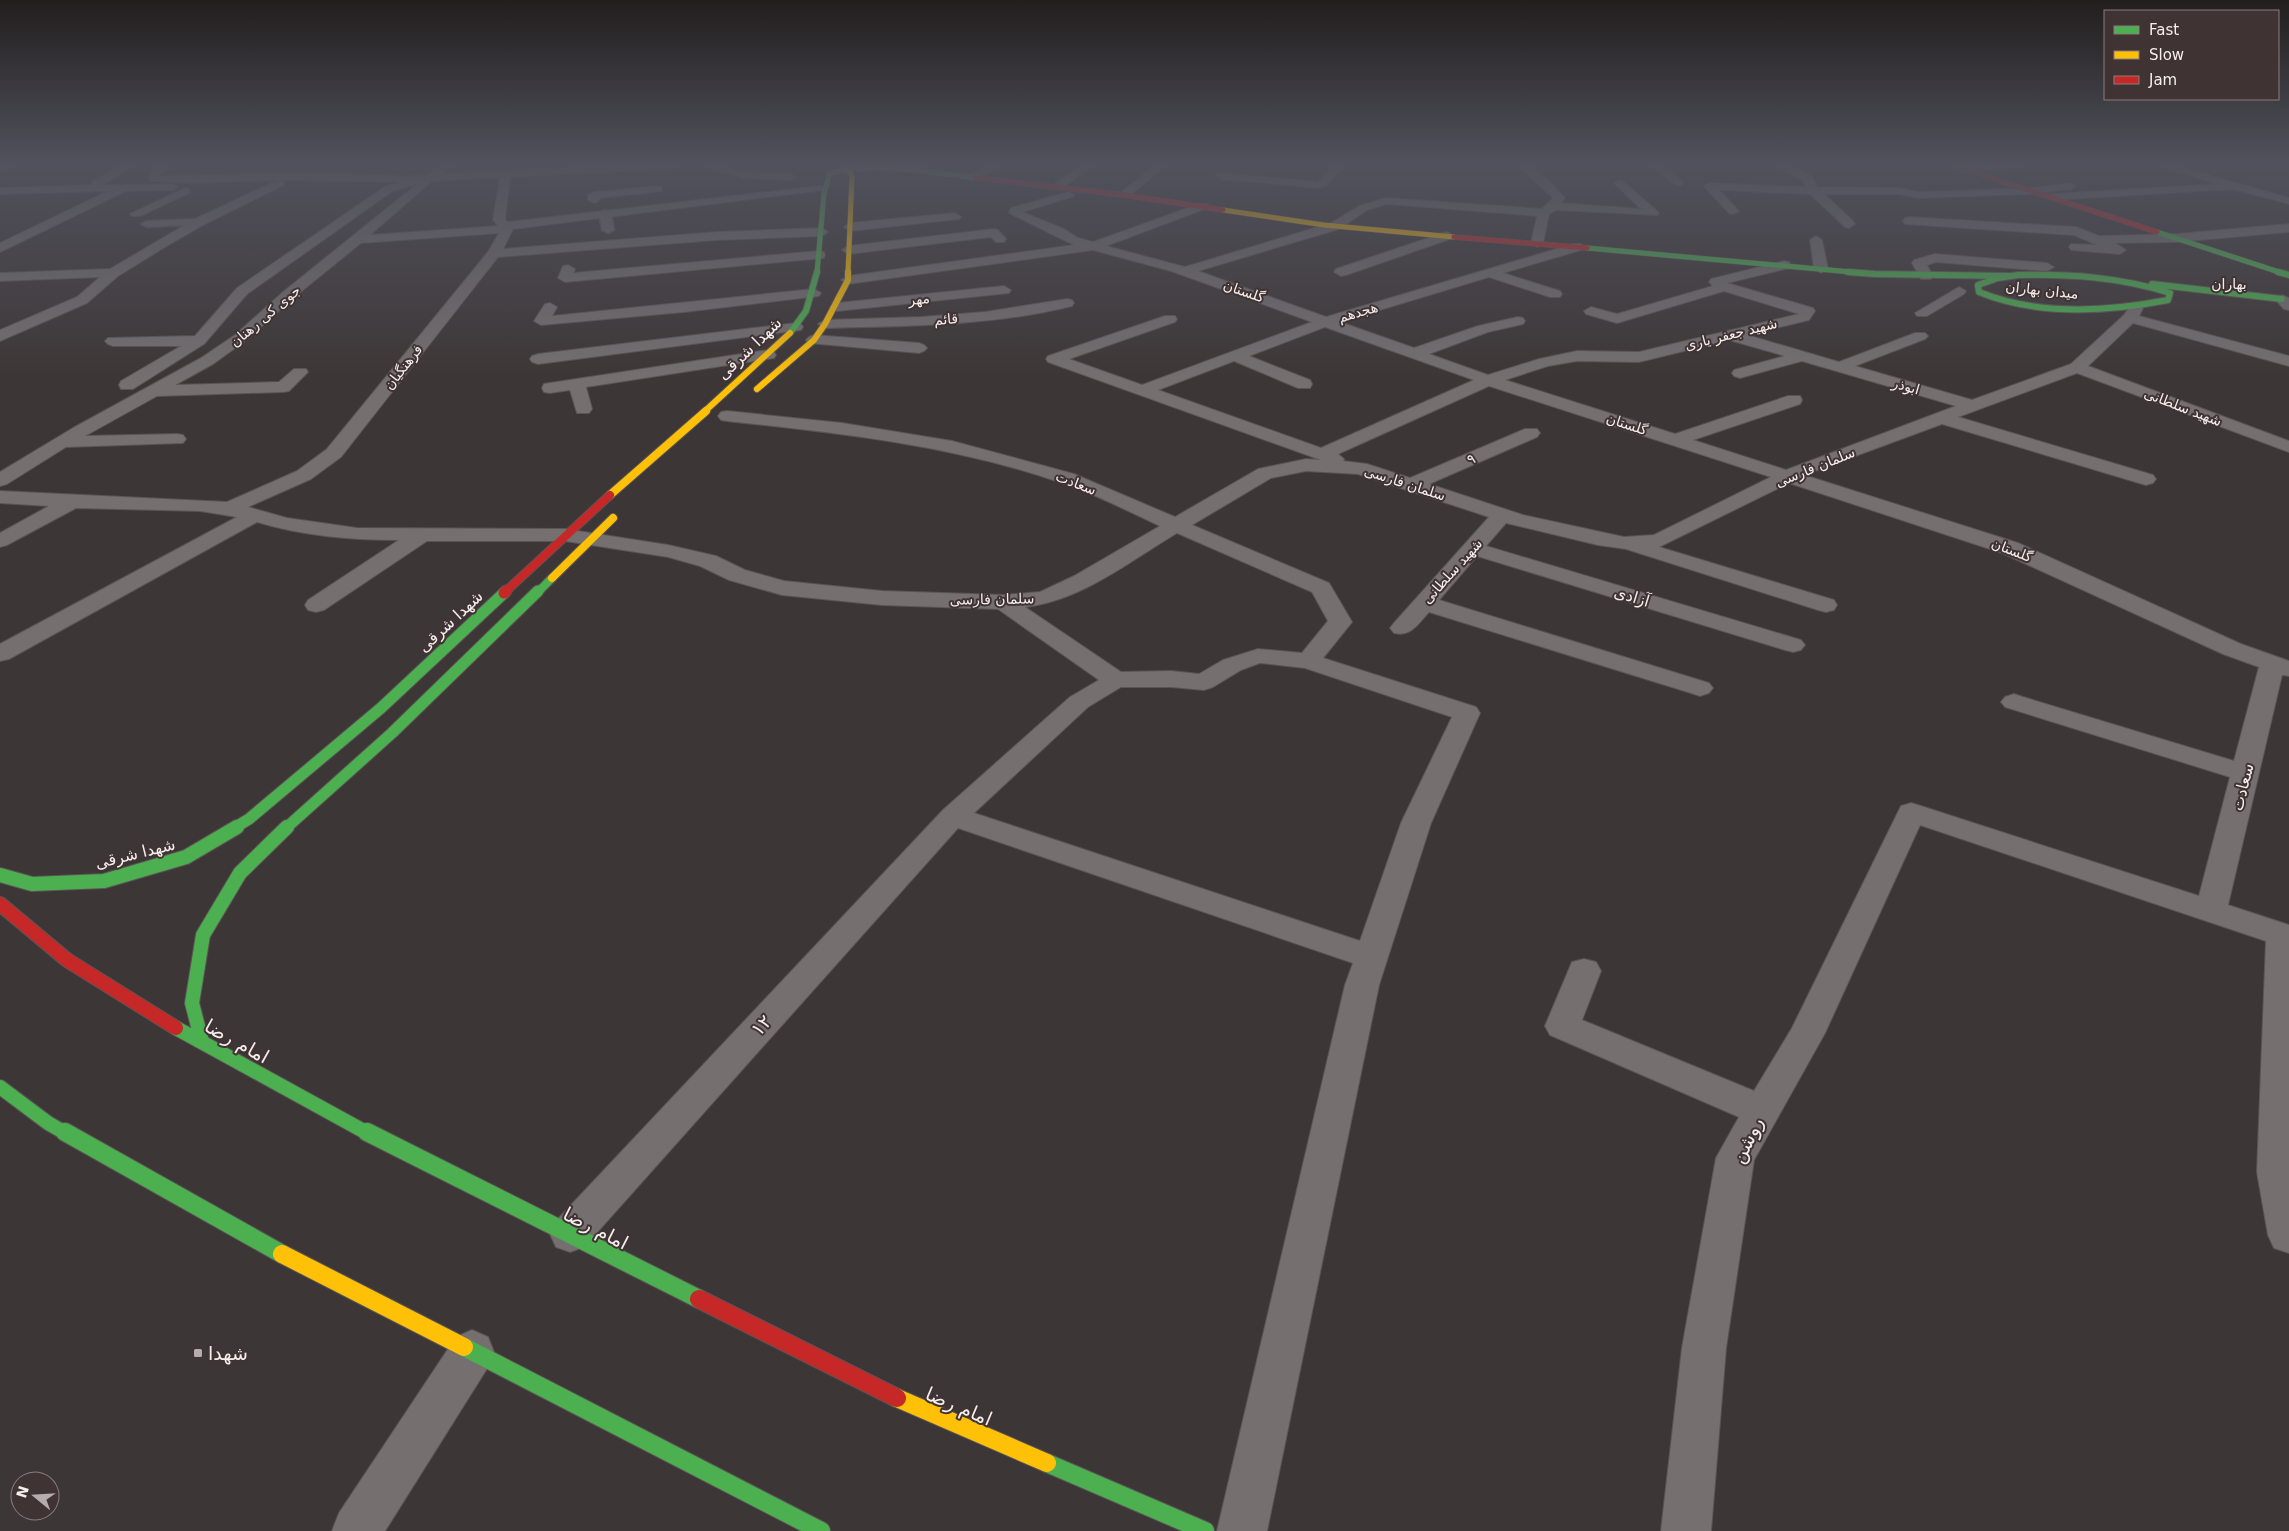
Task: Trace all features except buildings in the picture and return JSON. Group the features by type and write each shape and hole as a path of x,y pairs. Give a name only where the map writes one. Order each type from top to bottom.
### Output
{"main road":[{"name":"شهدا شرقی","path":"0,875 32,884 104,881 186,857 249,819 381,708 565,535 768,355 796,327 814,293 821,236"},
{"path":"734,410 814,340 825,324 848,280 849,236"},
{"path":"1451,236 1845,271 1926,276"},
{"path":"2172,236 2288,273"},
{"name":"میدان بهاران","path":"2005,265 2061,276 2143,283 2170,293 2177,300 2133,313 2058,308 2003,302 1984,296 1979,292 1978,285 1990,278 2005,265"},
{"path":"1845,271 1984,296"},
{"path":"2143,283 2287,301"},
{"name":"بهاران","path":"2177,300 2287,301"},
{"path":"202,1042 192,1003 203,935 240,873 296,818 414,711 620,512"},
{"path":"381,708 414,711"},
{"name":"امام رضا","path":"0,904 67,960 178,1029 388,1144 904,1401 1205,1531"},
{"path":"0,1087 48,1124 273,1248 821,1531"},
{"path":"0,1099 16,1099"}],"street":[{"path":"0,248 24,236"},
{"path":"0,336 82,300 113,273 175,236"},
{"name":"جوی کی رهنان","path":"115,392 199,341 242,291 320,236"},
{"name":"جوی کی رهنان","path":"0,480 207,361 240,338 288,295 362,236"},
{"path":"359,239 390,236"},
{"name":"فرهنگیان","path":"229,508 304,476 334,453 494,253 502,236"},
{"path":"494,253 711,236"},
{"path":"936,236 940,239"},
{"path":"848,250 963,236"},
{"name":"گلستان","path":"1065,236 1074,241 1185,271 1488,380 2010,548 2232,648 2281,666"},
{"path":"848,280 1094,246 1117,236"},
{"path":"1185,271 1300,236"},
{"path":"1341,272 1445,236"},
{"path":"1537,244 1540,236"},
{"path":"2075,248 2120,250 2089,236"},
{"path":"2098,240 2194,236"},
{"path":"1816,240 1821,269"},
{"name":"هجدهم","path":"1144,390 1327,321 1577,247"},
{"path":"2215,249 2244,248"},
{"path":"568,269 565,278 648,265 819,255"},
{"path":"1926,276 1919,263 1935,258 2047,267"},
{"path":"1724,286 1716,282 1784,265"},
{"path":"0,277 113,273"},
{"path":"1490,273 1555,294"},
{"path":"0,288 28,276"},
{"path":"1591,311 1617,319 1724,286"},
{"name":"شهید جعفر یاری","path":"1322,454 1488,380 1545,362 1577,356 1639,357 1804,316 1808,311 1724,286"},
{"name":"مهر","path":"833,308 1004,290"},
{"path":"1922,313 1959,291"},
{"path":"550,307 542,321 684,308 814,293"},
{"path":"684,308 688,294"},
{"name":"قائم","path":"825,324 921,321 985,316 1067,303"},
{"path":"2133,313 2289,361"},
{"name":"سلمان فارسی","path":"591,538 708,561 737,575 782,588 882,598 1003,602 1045,598 1082,581 1265,473 1306,465 1360,468 1502,515 1588,537 1624,543 1658,541 1796,472 2077,367 2133,313"},
{"path":"1170,319 1055,357 1054,359 1360,468"},
{"path":"1416,353 1483,329 1518,321"},
{"path":"538,359 796,327"},
{"name":"ابوذر","path":"1729,335 1974,406"},
{"path":"1838,367 1920,336"},
{"path":"814,340 919,348"},
{"path":"113,341 199,341"},
{"path":"550,388 768,355"},
{"path":"1235,356 1304,384"},
{"path":"1740,373 1802,356"},
{"name":"شهید سلطانی","path":"2077,367 2289,447"},
{"path":"154,391 283,387 300,372"},
{"path":"578,384 583,409"},
{"path":"1676,440 1794,400"},
{"name":"سعادت","path":"734,410 952,446 1067,478 1177,525 1321,588 1340,622 1308,661"},
{"path":"1942,418 2146,479"},
{"path":"2249,431 2281,426"},
{"name":"۹","path":"1411,485 1532,433"},
{"path":"66,442 177,439"},
{"path":"0,497 72,502 229,508 286,524 356,534 565,535 591,538"},
{"path":"0,542 72,502"},
{"name":"شهید سلطانی","path":"1402,628 1502,515"},
{"path":"0,654 254,516"},
{"path":"316,605 421,535"},
{"path":"1624,543 1826,605"},
{"name":"آزادی","path":"1472,548 1792,645"},
{"path":"1003,602 1116,680 1171,679 1204,682 1232,665 1258,656 1308,661 1466,713 1416,823 1362,985 1242,1531"},
{"path":"1423,603 1700,688"},
{"name":"سعادت","path":"2211,911 2245,773 2281,666"},
{"name":"۱۲","path":"570,1234 953,816 1079,702 1116,680"},
{"path":"2014,702 2245,773"},
{"name":"روشن","path":"1686,1531 1704,1348 1734,1158 1807,1033 1911,812 2211,911"},
{"path":"953,816 1371,957"},
{"path":"2211,911 2286,936 2277,1172 2289,1235"},
{"path":"1584,971 1562,1026 1762,1110"},
{"path":"357,1531 472,1352"}],"traffic: fast":[{"path":"790,333 799,323 811,298 818,270 821,236"},
{"path":"2171,236 2289,275"},
{"path":"1587,248 1875,274 2009,276"},
{"path":"2018,275 2076,275 2114,279 2170,293 2168,300 2148,304 2072,310 2020,305 1998,300 1979,292 1978,285 1998,278 2018,275"},
{"path":"2152,284 2282,299"},
{"path":"202,1042 192,1003 203,935 240,873 296,818 392,733 552,578"},
{"path":"0,875 32,884 104,881 186,857 249,819 381,708 504,593"},
{"path":"176,1028 388,1144 699,1299"},
{"path":"0,1087 48,1123 282,1254"},
{"path":"464,1347 821,1531"},
{"path":"1047,1463 1205,1531"}],"traffic: slow":[{"path":"757,389 814,340 825,324 848,280 850,236"},
{"path":"1448,236 1454,237"},
{"path":"610,495 738,382 790,333"},
{"path":"552,578 613,518"},
{"path":"282,1254 464,1347"},
{"path":"897,1398 1047,1463"}],"traffic: jam":[{"path":"1454,237 1587,248"},
{"path":"504,593 610,495"},
{"path":"0,904 67,960 176,1028"},
{"path":"699,1299 897,1398"}],"place":[{"name":"شهدا","path":"198,1353"}]}
